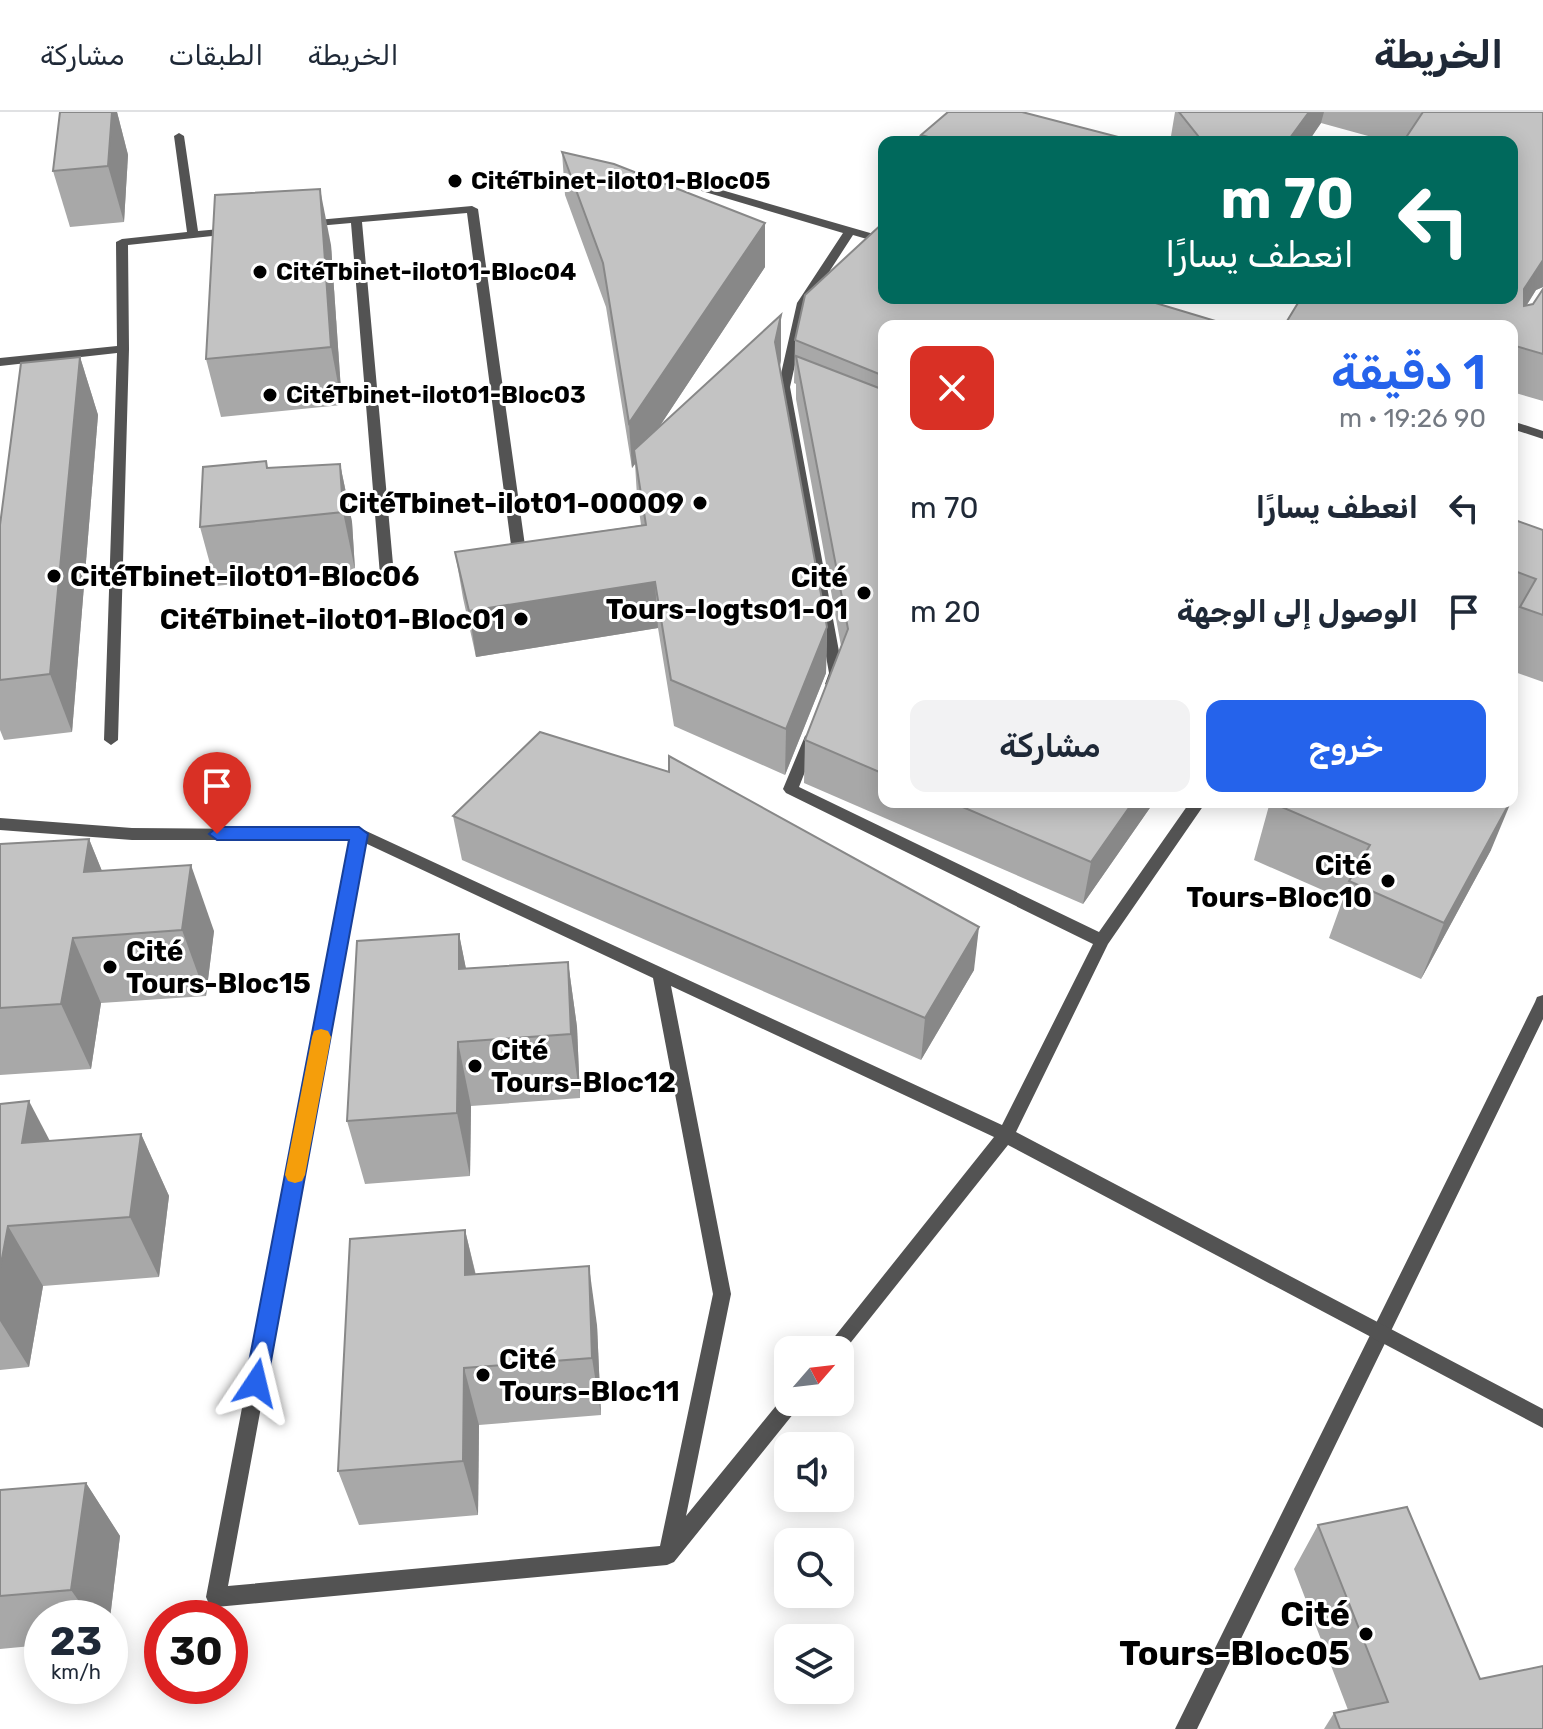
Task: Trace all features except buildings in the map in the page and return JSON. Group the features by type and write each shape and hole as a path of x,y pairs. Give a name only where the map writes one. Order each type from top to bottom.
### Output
{"street":[{"path":"179,136 193,235"},
{"path":"652,173 878,239"},
{"path":"297,225 472,209 520,560"},
{"path":"356,219 387,575"},
{"path":"111,740 123,349 122,242 237,230"},
{"path":"850,231 803,303 791,390 836,673 791,789 1102,941"},
{"path":"0,362 123,349"},
{"path":"1518,427 1543,435"},
{"path":"844,1336 1006,1135 1102,941 1194,808"},
{"path":"0,824 132,834 359,834 1006,1135 1543,1419"},
{"path":"359,834 216,1597 667,1555 780,1416"},
{"path":"660,974 722,1294 667,1555"},
{"path":"1186,1729 1543,1002"}],"slow traffic":[{"path":"295,1175 321,1037"}],"place":[{"name":"CitéTbinet-ilot01-Bloc05","path":"455,181"},
{"name":"CitéTbinet-ilot01-Bloc04","path":"260,272"},
{"name":"CitéTbinet-ilot01-Bloc03","path":"270,395"},
{"name":"CitéTbinet-ilot01-00009","path":"700,503"},
{"name":"CitéTbinet-ilot01-Bloc06","path":"54,576"},
{"name":"Cité Tours-logts01-01","path":"864,593"},
{"name":"CitéTbinet-ilot01-Bloc01","path":"521,619"},
{"name":"Cité Tours-Bloc10","path":"1388,881"},
{"name":"Cité Tours-Bloc15","path":"110,967"},
{"name":"Cité Tours-Bloc12","path":"475,1066"},
{"name":"Cité Tours-Bloc11","path":"483,1375"},
{"name":"Cité Tours-Bloc05","path":"1366,1634"}],"route":[{"path":"217,834 359,834 256,1383"}]}
